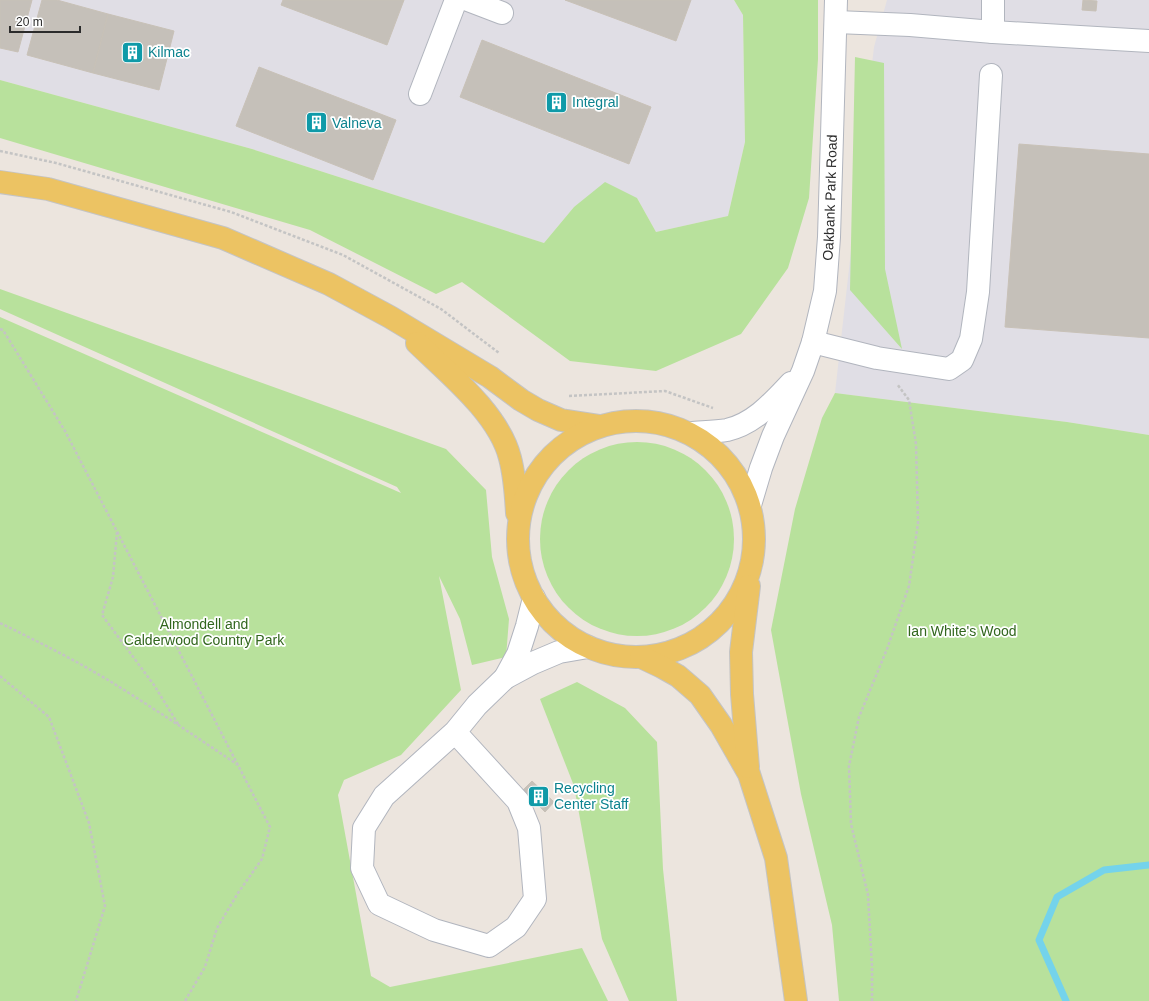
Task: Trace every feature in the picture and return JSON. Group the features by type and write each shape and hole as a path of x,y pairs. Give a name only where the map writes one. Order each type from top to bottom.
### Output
{"main road":[{"path":"0,182 48,189 223,238 329,284 390,317 490,377 521,400 538,410 562,420 600,426"},
{"path":"390,317 472,397 489,416 500,434 510,457 516,485 521,566 534,598 557,627 588,646 614,655 641,657 678,650 710,632 735,604 750,570"},
{"path":"518,532 525,497 542,466 568,442 600,426 630,420 661,423 690,433 716,452 737,476 750,506 755,538 741,652 742,694 749,774"},
{"path":"641,657 678,676 700,695 721,725 749,774 776,858 796,1001"}],"street":[{"path":"420,94 456,0"},
{"path":"468,0 502,13"},
{"name":"Oakbank Park Road","path":"750,506 761,468 803,371 813,342 825,291 829,237 836,0"},
{"path":"993,0 993,32"},
{"path":"836,22 910,25 993,32 1149,41"},
{"path":"813,342 877,358 949,369 962,360 971,339 978,292 991,75"},
{"name":"Oakbank Park Road","path":"690,433 727,430 745,424 768,408 803,371"},
{"path":"505,678 518,654 534,598"},
{"path":"455,732 518,801 529,828 535,899 516,927 489,946 434,930 379,904 362,868 364,828 384,796 455,732 477,705 505,678 533,663 559,652 588,646"}],"path":[{"path":"0,151 56,162 231,212 343,255 440,309 501,355"},
{"path":"0,329 3,330 65,431 270,827 262,859 238,893 217,928 205,967 185,1001"},
{"path":"872,1001 872,967 868,895 851,824 849,766 859,717 909,586 918,524 916,444 909,400 877,358"},
{"path":"563,396 665,391 714,408"},
{"path":"117,532 113,577 102,616 154,684 178,725"},
{"path":"0,623 50,648 107,680 178,725 238,766"},
{"path":"0,676 49,717 89,823 104,906 76,1001"}],"shaded area":[{"path":"0,0 734,0 743,15 745,142 728,216 656,232 637,198 574,207 544,243 252,149 0,80"},
{"path":"887,0 1149,0 1149,435 1067,422 835,393 874,47"}],"green space":[{"path":"734,0 818,0 818,59 809,198 788,268 741,334 656,371 570,361 462,282 436,294 310,230 0,138 0,80 252,149 544,243 574,207 605,182 637,198 656,232 728,216 745,142 743,15"},
{"path":"855,57 884,63 885,269 902,349 850,290"},
{"name":"Almondell and Calderwood Country Park","path":"0,289 446,449 486,490 492,557 509,619 506,657 472,665 460,619 439,576 461,690 401,755 344,780 338,795 371,976 390,987 582,948 608,1001 0,1001 0,317 401,493 397,487 0,309"},
{"name":"Ian White's Wood","path":"835,393 1067,422 1149,435 1149,1001 839,1001 832,925 801,794 771,630 795,509 822,418"},
{"path":"637,442 656,444 674,449 691,458 706,470 718,485 727,502 732,520 734,539 732,558 727,576 718,593 706,608 691,620 674,629 656,634 637,636 618,634 600,629 583,620 568,608 556,593 547,576 542,558 540,539 542,520 547,502 556,485 568,470 583,458 600,449 618,444"},
{"path":"577,682 625,708 657,742 663,869 677,1001 629,1001 602,939 574,786 540,699"}],"building":[{"path":"0,0 32,0 18,52 0,48"},
{"path":"42,0 57,0 108,14 93,73 27,55"},
{"path":"283,0 404,0 387,45 281,5"},
{"path":"565,0 691,0 676,41"},
{"path":"1083,0 1097,1 1096,11 1082,10"},
{"name":"Kilmac","path":"108,14 174,31 159,90 93,73"},
{"name":"Integral","path":"482,40 651,107 629,164 460,97"},
{"name":"Valneva","path":"259,67 396,120 373,180 236,126"},
{"path":"1019,144 1149,154 1149,338 1005,327"},
{"name":"Recycling Center Staff","path":"532,781 554,802 545,812 523,790"}],"waterway":[{"path":"1066,1001 1039,940 1057,897 1104,870 1149,865"}],"place":[{"name":"Kilmac","path":"133,52"},
{"name":"Integral","path":"556,102"},
{"name":"Valneva","path":"316,123"},
{"name":"Recycling Center Staff","path":"539,796"}]}
